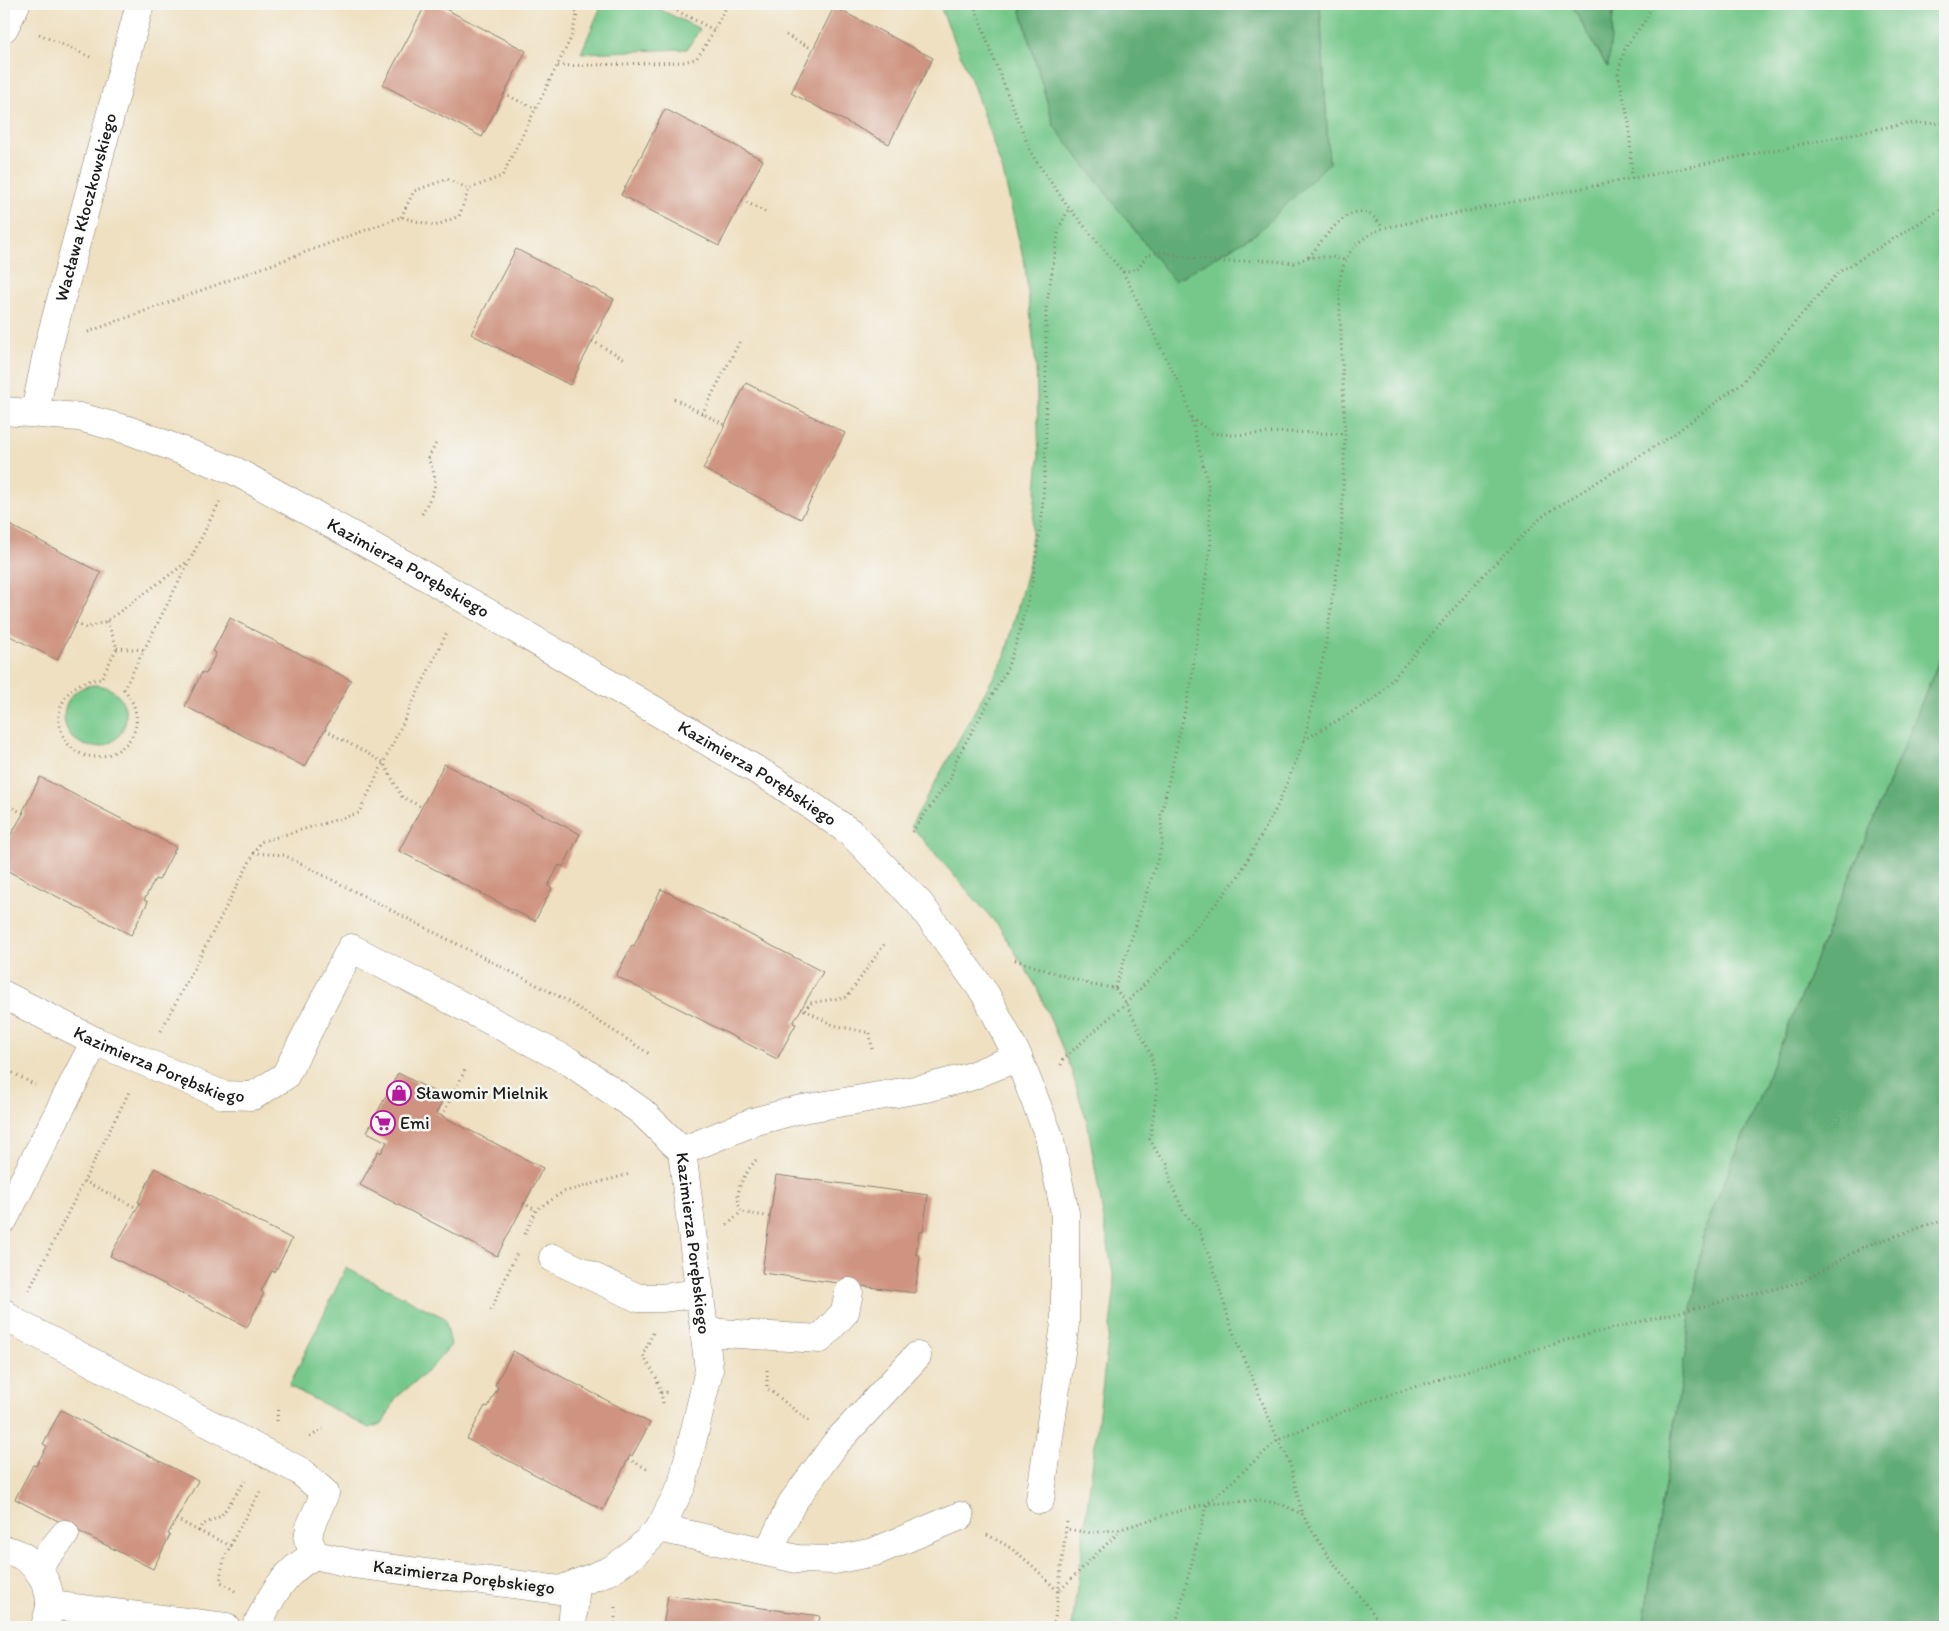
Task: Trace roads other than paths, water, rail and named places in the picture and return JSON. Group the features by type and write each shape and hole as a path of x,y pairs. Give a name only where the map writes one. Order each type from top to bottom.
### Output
{"street":[{"path":"4,28 16,4"},
{"name":"Wacława Kłoczkowskiego","path":"35,412 48,348 140,4"},
{"name":"Kazimierza Porębskiego","path":"4,411 79,417 128,430 235,471 413,570 777,782 850,832 920,904 986,995 1018,1057 1049,1136 1064,1213 1065,1324 1040,1500"},
{"name":"Kazimierza Porębskiego","path":"4,995 95,1041 145,1060 223,1095 252,1096 285,1076 351,948 570,1062 641,1111 682,1151 706,1332 709,1370 682,1485 660,1528 635,1553 611,1570 560,1590 354,1564 316,1555"},
{"path":"4,1219 95,1041"},
{"path":"682,1151 753,1122 797,1110 926,1088 969,1077 1018,1057"},
{"path":"553,1258 638,1298 662,1298 700,1293"},
{"path":"706,1332 820,1339 845,1312 849,1292"},
{"path":"9,1317 266,1463 300,1472 325,1493 310,1527 308,1539 316,1555 299,1564 285,1576 261,1618"},
{"path":"768,1552 792,1503 836,1443 918,1356"},
{"path":"660,1528 797,1559 834,1560 874,1552 948,1521"},
{"path":"37,1568 65,1534"},
{"path":"4,1550 28,1560 37,1568 47,1585 47,1616 226,1627"},
{"path":"572,1627 576,1584"}],"place":[{"name":"Sławomir Mielnik","path":"399,1093"},
{"name":"Emi","path":"383,1123"}]}
